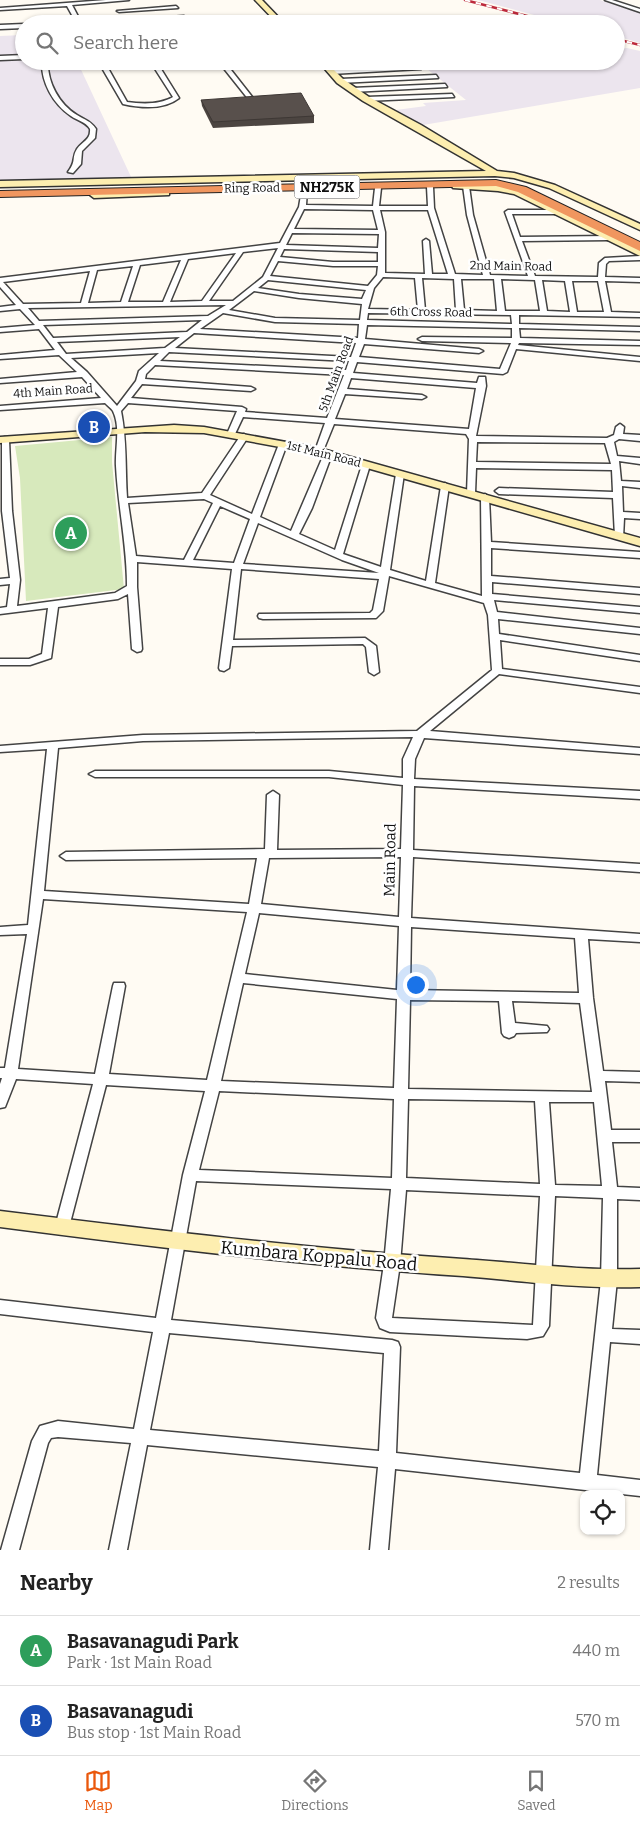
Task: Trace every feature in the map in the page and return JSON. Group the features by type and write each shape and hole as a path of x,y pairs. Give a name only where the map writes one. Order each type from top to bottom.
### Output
{"highway":[{"name":"Ring Road","path":"0,188 497,178 535,184 640,236"},
{"name":"Ring Road","path":"0,196 497,178 640,247"}],"street":[{"path":"27,0 30,6"},
{"path":"0,9 127,0"},
{"path":"173,0 183,15"},
{"path":"258,0 273,15"},
{"path":"606,0 640,11"},
{"path":"108,1 122,15"},
{"path":"70,4 76,15"},
{"path":"119,11 176,7"},
{"path":"16,8 19,15"},
{"path":"0,27 15,26"},
{"path":"0,58 15,58"},
{"path":"44,70 60,104 73,116 84,119 92,126 94,132 93,138 78,149 76,156 78,164 71,172"},
{"path":"106,70 125,103 136,105 170,102 176,98 159,70"},
{"path":"228,70 251,99"},
{"path":"331,72 375,70"},
{"path":"331,72 340,81 366,99 418,127 497,178"},
{"path":"340,81 436,77"},
{"path":"352,90 445,86"},
{"path":"366,99 452,96"},
{"path":"0,184 522,177 558,189 640,227"},
{"path":"0,196 466,186 517,192 640,253"},
{"path":"466,186 468,210 487,277"},
{"path":"430,187 430,208 454,277 460,312"},
{"path":"378,188 376,207 382,232 381,275"},
{"path":"117,411 140,381 142,373 167,350 210,318 235,303 266,278 302,207 304,190"},
{"path":"302,207 430,208"},
{"path":"544,314 535,278 508,212 559,212"},
{"path":"289,231 382,232"},
{"path":"518,239 609,238"},
{"path":"426,241 429,276"},
{"path":"0,282 94,268 283,246 381,250"},
{"path":"204,302 240,252"},
{"path":"166,303 185,258"},
{"path":"608,314 602,280 604,261 640,258"},
{"path":"277,259 333,264 381,264"},
{"path":"124,304 137,264"},
{"path":"84,305 94,268"},
{"name":"2nd Main Road","path":"381,275 638,280"},
{"name":"5th Main Road","path":"294,535 307,508 324,453 330,422 361,341 364,311 370,288 381,275"},
{"path":"418,276 422,312"},
{"path":"497,277 501,312"},
{"path":"266,278 370,288"},
{"path":"568,279 574,314"},
{"path":"638,280 640,290"},
{"path":"0,282 63,354 117,411 121,431 120,464 123,501 132,559 132,587 137,649"},
{"path":"253,289 299,296 367,302"},
{"path":"0,293 10,292"},
{"path":"0,309 22,306 235,303"},
{"name":"6th Cross Road","path":"223,311 276,320 640,329"},
{"path":"364,311 640,315"},
{"path":"0,357 167,350 354,359 504,372 514,344 515,313"},
{"path":"0,330 39,325 210,318"},
{"path":"52,340 190,332 361,341 479,351"},
{"path":"418,339 514,344 640,343"},
{"path":"514,344 640,359"},
{"path":"152,364 348,374 482,386"},
{"path":"471,493 472,436 482,386 482,369"},
{"path":"0,381 84,374"},
{"path":"140,381 251,389"},
{"path":"342,391 422,397"},
{"name":"4th Main Road","path":"0,408 108,400"},
{"path":"125,400 242,409 230,434"},
{"path":"240,414 330,422 454,429 472,436 616,434 640,438"},
{"name":"1st Main Road","path":"3,440 174,428 230,434 324,453 486,497 640,542"},
{"path":"616,434 615,463 620,536"},
{"path":"205,496 244,437"},
{"path":"3,440 4,536 12,557 15,580 12,609"},
{"path":"224,668 237,567 283,444"},
{"path":"472,465 615,463 640,460"},
{"path":"338,555 366,465"},
{"path":"263,616 372,616 378,610 400,474"},
{"path":"617,483 640,485"},
{"path":"430,585 445,486"},
{"path":"499,491 617,496"},
{"path":"123,501 205,496 384,574"},
{"path":"486,497 488,599 493,615 497,671 640,690"},
{"path":"186,563 218,502"},
{"path":"619,514 640,516"},
{"path":"486,545 640,555"},
{"path":"0,558 12,557"},
{"path":"132,559 237,567 384,574 488,599 640,610"},
{"path":"487,579 640,591"},
{"path":"0,582 15,580"},
{"path":"0,611 118,596 132,587"},
{"path":"0,662 30,662 47,656 53,604"},
{"path":"493,615 640,631"},
{"path":"494,636 640,658"},
{"path":"227,643 366,641 371,646 374,672"},
{"name":"Main Road","path":"497,671 420,734 409,759 399,1182 392,1264 384,1318 386,1323 390,1325 537,1332 541,1326 544,1274"},
{"path":"0,749 143,738 420,734 640,751"},
{"path":"0,1103 34,929 53,745"},
{"path":"95,774 329,774 408,782 640,796"},
{"path":"118,1550 179,1242 190,1175 268,853 273,795"},
{"path":"66,856 407,852 640,868"},
{"path":"37,895 254,908 405,922 640,938"},
{"path":"0,931 34,929"},
{"path":"581,935 586,998 600,1098 610,1193 610,1280 588,1482"},
{"path":"238,978 404,995 586,998"},
{"path":"62,1227 101,1079 119,986"},
{"path":"505,997 508,1031 542,1028"},
{"path":"5,1073 213,1086 402,1094 600,1098"},
{"path":"597,1076 640,1077"},
{"path":"542,1097 548,1190 544,1274"},
{"path":"604,1136 640,1136"},
{"path":"190,1175 399,1182 640,1194"},
{"name":"Kumbara Koppalu Road","path":"0,1219 179,1242 392,1264 610,1280 640,1278"},
{"path":"0,1307 162,1326 392,1347 387,1460 379,1550"},
{"path":"604,1335 640,1337"},
{"path":"10,1550 40,1441 46,1432 58,1429 387,1460 640,1488"}],"shaded area":[{"path":"478,0 600,0 640,13 640,43 625,39 625,15 534,15"},
{"path":"15,35 15,70 81,70 132,179 0,181 0,36"},
{"path":"625,48 640,51 640,88 423,125 396,110 426,106 423,103 466,100 428,70 625,70"}],"green space":[{"path":"112,437 112,462 124,589 26,601 20,478 15,446"}],"building":[{"path":"301,93 314,116 213,122 201,100"}],"railway":[{"path":"465,0 523,15"},
{"path":"625,41 640,45"}],"place":[{"name":"Basavanagudi","path":"94,427"},
{"name":"Basavanagudi Park","path":"71,533"}]}
